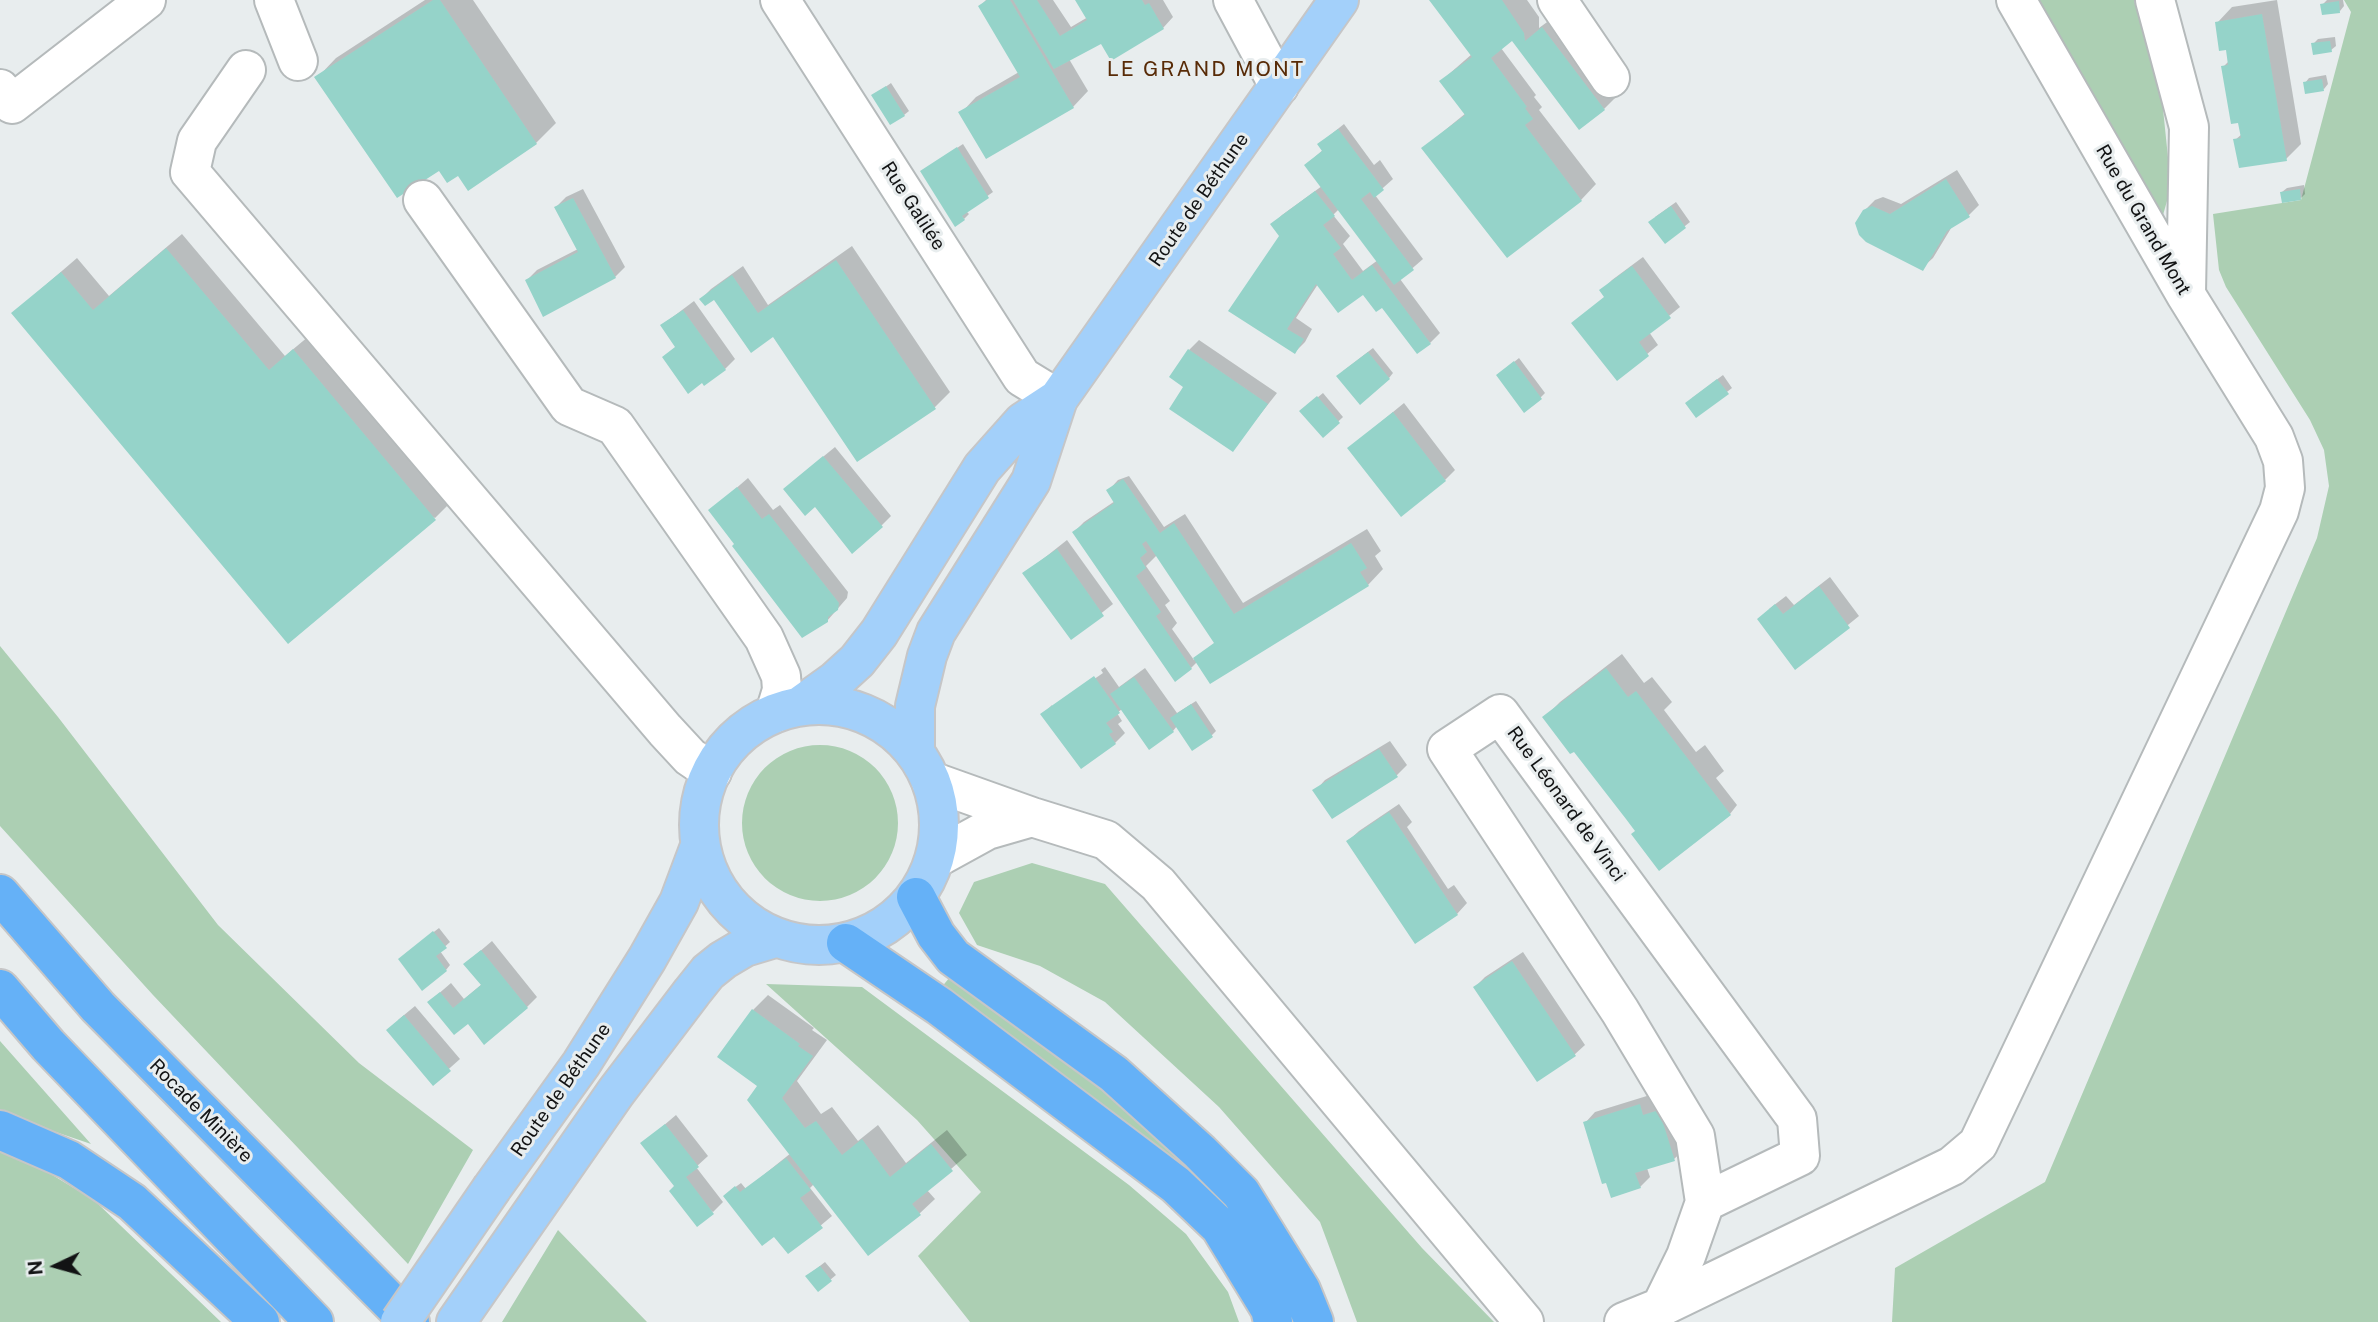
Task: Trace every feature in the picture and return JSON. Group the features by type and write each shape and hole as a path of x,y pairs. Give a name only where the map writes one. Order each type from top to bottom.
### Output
{"highway":[{"name":"Rocade Minière","path":"0,894 98,1007 410,1322"},
{"path":"916,897 936,935 953,957 1114,1074 1241,1193 1301,1290 1314,1322"},
{"path":"846,943 930,1000 1176,1185 1220,1227 1270,1309 1273,1322"},
{"path":"0,989 48,1045 314,1322"},
{"path":"0,1130 69,1160 132,1202 260,1322"}],"main road":[{"name":"Route de Béthune","path":"1058,399 1023,422 982,468 879,632 857,661 835,681 788,709 749,727 728,747 712,772 701,808 701,846 710,875 726,902 748,922 775,938 810,946 846,943 885,927 916,897 936,858 940,814 923,766 915,706 927,656 936,632 1031,481 1058,399 1339,0"},
{"path":"788,709 826,705 876,719 897,733 923,766"},
{"name":"Route de Béthune","path":"400,1322 581,1064 647,959 679,902 701,846"},
{"path":"456,1322 616,1092 708,972 745,947 775,938"}],"street":[{"path":"0,89 12,104 146,0"},
{"path":"274,0 298,61"},
{"name":"Rue Galilée","path":"780,0 1022,377 1058,399"},
{"path":"1233,0 1279,86"},
{"path":"1556,0 1610,78"},
{"name":"Rue du Grand Mont","path":"1624,1322 1661,1307 1952,1166 1978,1144 2279,511 2285,488 2283,461 2274,437 2186,295 2016,0"},
{"path":"2155,0 2189,127 2186,295"},
{"path":"246,70 197,141 190,172 665,730 690,757 712,772"},
{"path":"423,200 569,406 615,426 764,638 782,676 782,690 788,709"},
{"name":"Rue Léonard de Vinci","path":"1661,1307 1686,1255 1705,1202 1695,1136 1620,1011 1447,749 1500,714 1797,1119 1800,1156 1705,1202"},
{"path":"923,766 1032,817 1106,840 1158,884 1524,1322"},
{"path":"936,858 987,830 1032,817"}],"green space":[{"path":"2030,0 2134,0 2162,99 2171,187 2161,222"},
{"path":"2344,0 2378,0 2378,1322 1892,1322 1895,1268 2045,1182 2317,538 2329,486 2324,450 2310,420 2226,287 2219,270 2213,214 2301,200 2351,12"},
{"path":"0,646 218,925 359,1063 473,1150 408,1264 153,995 0,826"},
{"path":"820,745 850,751 875,768 892,793 898,823 892,853 875,878 850,895 820,901 790,895 765,878 748,853 742,823 748,793 765,768 790,751"},
{"path":"1032,863 1105,884 1422,1248 1494,1322 1357,1322 1320,1222 1219,1107 1105,1002 1040,966 977,945 959,913 974,882"},
{"path":"955,971 1096,1073 1216,1189 1211,1194 940,989"},
{"path":"766,984 862,987 1129,1185 1186,1234 1228,1292 1239,1322 970,1322 918,1256 981,1192 917,1120"},
{"path":"0,1041 91,1144 0,1113"},
{"path":"0,1152 23,1157 95,1201 221,1322 0,1322"},
{"path":"558,1230 647,1322 502,1322"}],"building":[{"path":"433,0 440,0 537,144 468,191 458,176 447,183 439,171 397,198 314,77"},
{"path":"987,0 1010,0 1074,108 986,159 958,112 1020,77 978,6"},
{"path":"1013,0 1037,0 1060,36 1087,20 1075,0 1142,0 1145,5 1149,3 1164,29 1111,61 1101,44 1054,69"},
{"path":"1429,0 1502,0 1524,33 1525,41 1542,27 1605,110 1579,130 1512,41 1491,58 1527,107 1525,108 1533,119 1525,125 1582,201 1507,258 1421,148 1465,115 1439,81 1472,57"},
{"path":"2339,1 2340,13 2322,15 2320,4"},
{"path":"2262,14 2287,161 2239,168 2233,139 2241,138 2238,123 2231,124 2221,66 2228,65 2226,50 2219,51 2215,22"},
{"path":"2330,41 2332,52 2313,55 2311,43"},
{"path":"2322,79 2324,91 2305,94 2303,82"},
{"path":"886,86 905,116 890,125 871,95"},
{"path":"1338,129 1384,190 1374,198 1370,192 1361,199 1414,270 1394,285 1304,165 1322,151 1317,144"},
{"path":"957,147 989,198 962,216 965,220 955,227 920,171"},
{"path":"1946,179 1970,217 1947,231 1923,271 1866,242 1859,235 1855,223 1863,210 1872,206 1890,214"},
{"path":"2300,189 2301,200 2282,203 2280,192"},
{"path":"1315,191 1335,216 1323,225 1341,248 1333,254 1352,280 1372,265 1431,344 1417,354 1382,308 1376,312 1363,295 1338,313 1316,284 1287,329 1304,339 1295,354 1228,311 1279,236 1270,224"},
{"path":"573,198 616,278 543,317 525,280 578,252 554,207"},
{"path":"1671,206 1686,228 1665,244 1648,222"},
{"path":"166,248 269,370 293,349 436,520 288,644 11,313 61,272 93,310"},
{"path":"836,260 936,409 857,462 773,337 751,353 714,300 705,306 699,299 732,275 758,313"},
{"path":"1632,266 1671,318 1639,342 1649,356 1617,381 1571,323 1604,297 1599,290"},
{"path":"683,310 726,370 688,394 662,357 675,347 660,325"},
{"path":"1188,349 1268,404 1233,452 1169,409 1183,387 1169,377"},
{"path":"1368,352 1390,379 1360,405 1336,376"},
{"path":"1514,361 1542,399 1524,413 1496,375"},
{"path":"1717,379 1729,394 1696,418 1685,403"},
{"path":"1317,396 1340,423 1323,438 1299,411"},
{"path":"1393,412 1446,481 1401,517 1347,448"},
{"path":"823,456 883,527 852,554 815,507 805,516 783,489"},
{"path":"1123,479 1160,533 1174,523 1234,614 1351,543 1367,568 1360,572 1369,586 1210,684 1193,658 1214,643 1146,541 1142,544 1147,552 1140,558 1146,568 1136,576 1161,612 1156,616 1192,669 1175,682 1072,532 1114,503 1106,490"},
{"path":"737,487 762,519 769,514 839,603 838,610 828,617 828,622 802,638 708,510"},
{"path":"1057,549 1104,616 1071,640 1022,573"},
{"path":"1819,586 1850,628 1795,670 1757,619 1775,604 1783,614"},
{"path":"1606,668 1628,697 1636,691 1731,815 1659,871 1631,834 1635,831 1626,819 1574,752 1570,754 1542,717"},
{"path":"1094,676 1120,713 1106,723 1113,732 1109,734 1116,744 1081,769 1040,714"},
{"path":"1134,677 1174,732 1149,750 1110,694"},
{"path":"1191,704 1213,737 1192,751 1170,718"},
{"path":"1379,749 1398,777 1332,819 1312,790"},
{"path":"1389,812 1458,915 1415,944 1346,841"},
{"path":"433,931 447,948 436,956 447,971 422,991 398,959"},
{"path":"481,950 528,1008 484,1045 468,1024 454,1035 427,1002 440,992 453,1008 481,985 463,964"},
{"path":"1512,961 1576,1056 1537,1082 1473,987"},
{"path":"752,1009 813,1056 782,1098 805,1128 816,1121 842,1155 862,1139 890,1177 931,1144 953,1171 912,1204 921,1215 868,1256 747,1100 757,1086 717,1057"},
{"path":"404,1015 451,1071 433,1086 386,1030"},
{"path":"1640,1104 1643,1115 1659,1110 1675,1161 1635,1173 1641,1188 1611,1198 1606,1183 1602,1184 1583,1122"},
{"path":"665,1124 699,1167 686,1177 714,1214 697,1227 669,1191 674,1186 640,1143"},
{"path":"786,1158 811,1190 800,1198 823,1228 788,1254 774,1237 762,1246 723,1196 735,1186 740,1192"},
{"path":"820,1266 832,1281 818,1292 805,1276"}],"district":[{"name":"LE GRAND MONT","path":"1206,70"}]}
